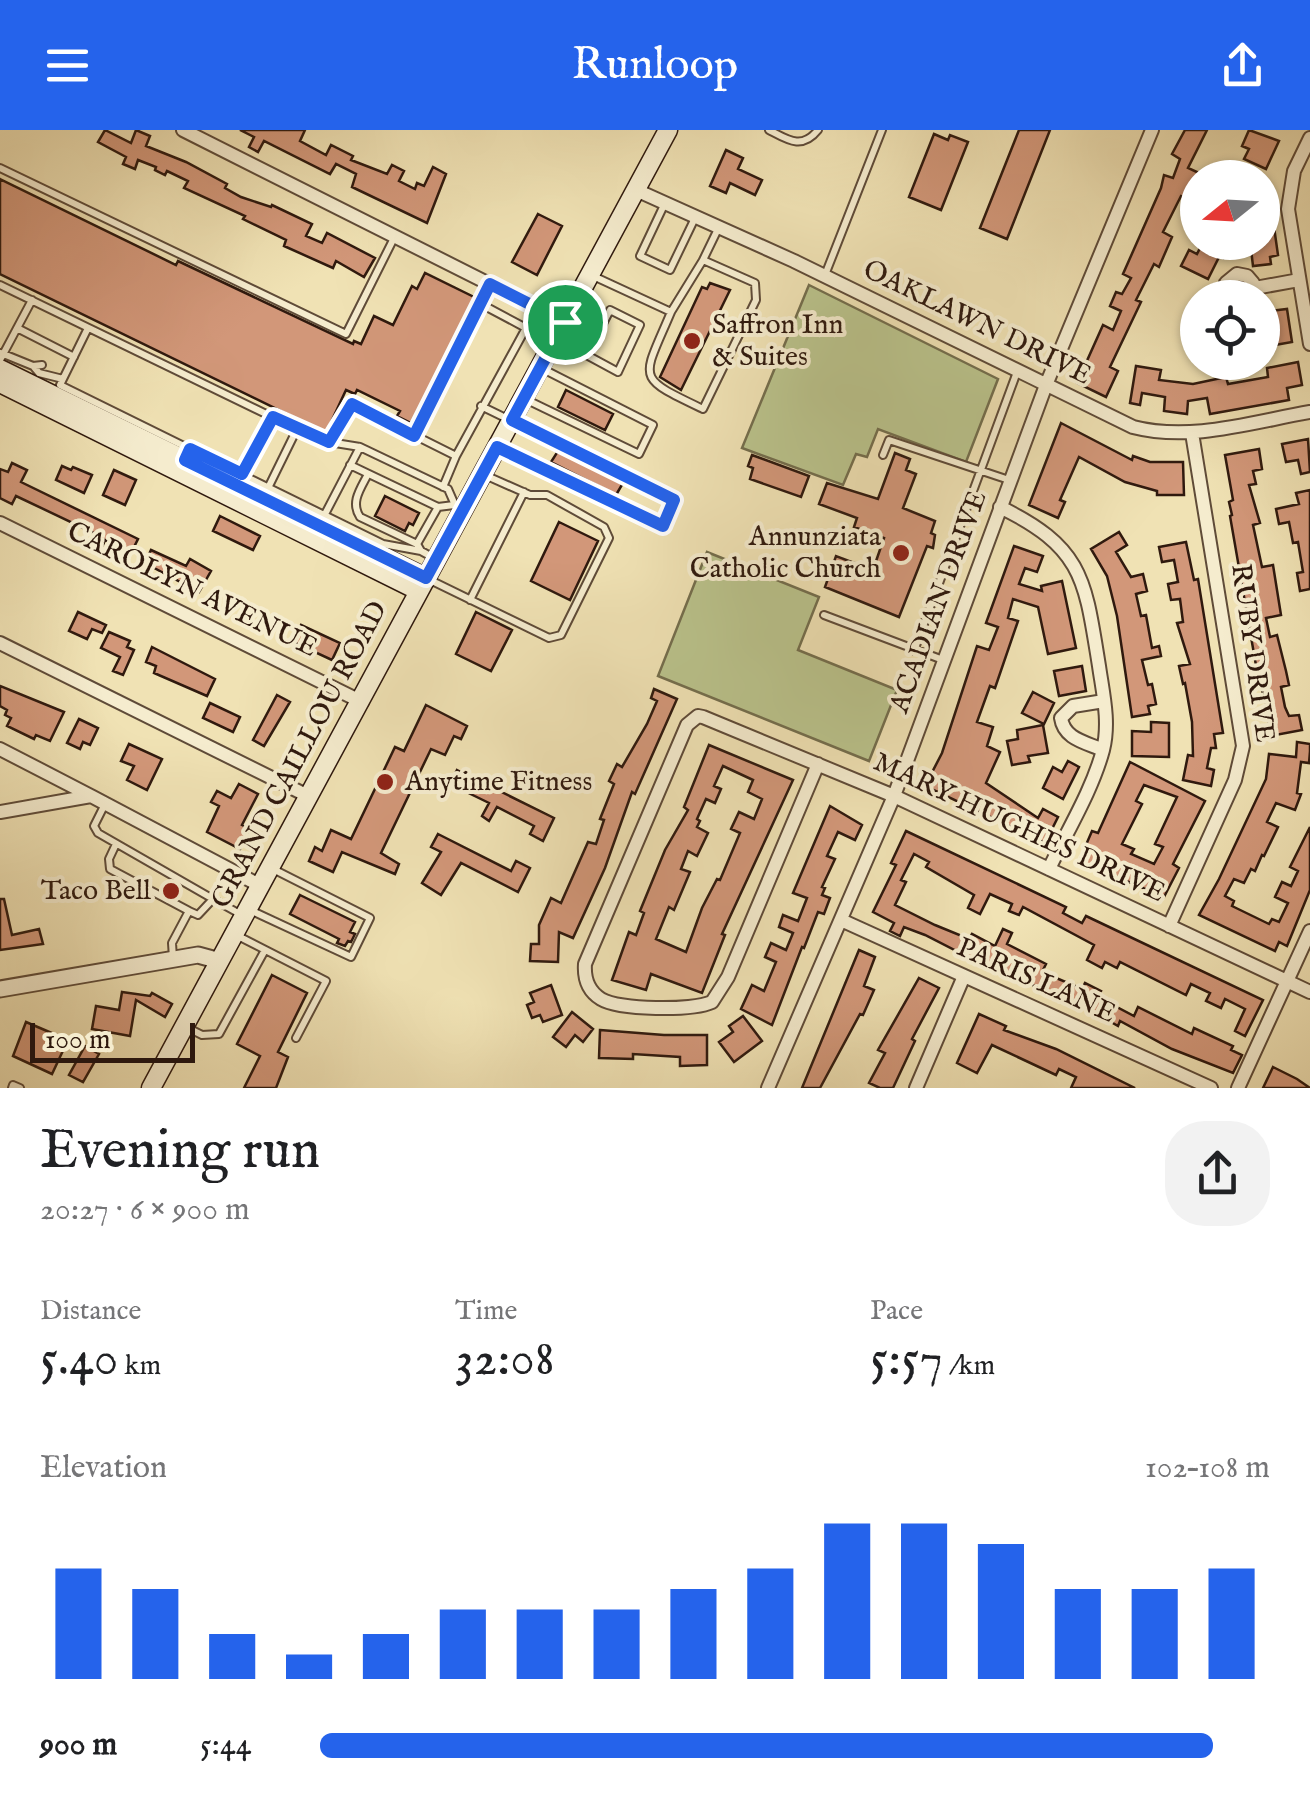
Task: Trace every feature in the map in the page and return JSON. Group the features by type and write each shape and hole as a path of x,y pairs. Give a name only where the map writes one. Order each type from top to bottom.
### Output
{"main road":[{"name":"GRAND CAILLOU ROAD","path":"151,1088 423,585 425,551 483,474 636,190 662,132"},
{"path":"1,358 60,385 84,404 381,550 423,585"},
{"path":"0,383 423,585"}],"street":[{"path":"182,130 490,284 560,330"},
{"name":"ACADIAN DRIVE","path":"768,1088 894,796 1046,385 1152,130"},
{"path":"1310,138 1297,162 1289,192 1290,226 1310,344"},
{"name":"OAKLAWN DRIVE","path":"636,190 824,276 1133,427 1192,433 1310,412"},
{"path":"1280,285 1299,280"},
{"name":"RUBY DRIVE","path":"1169,926 1235,780 1243,746 1192,433"},
{"path":"1000,507 1051,536 1077,568 1088,598 1104,701 1103,750 1049,869"},
{"name":"CAROLYN AVENUE","path":"0,523 362,702"},
{"path":"0,643 308,796"},
{"path":"1103,750 1071,736 1061,718 1073,706 1104,701"},
{"name":"MARY HUGHES DRIVE","path":"818,764 728,977 712,1002 690,1009 604,1001 587,982 585,964 687,725 692,718 703,717 818,764 894,796 1310,992"},
{"path":"0,749 260,886"},
{"path":"0,812 90,796"},
{"name":"PARIS LANE","path":"841,920 1211,1088"},
{"path":"1238,1088 1310,930"},
{"path":"0,989 198,954 220,961"},
{"path":"916,1088 964,976"}],"lane":[{"path":"769,130 796,143 805,142 818,130"},
{"path":"824,276 882,130"},
{"path":"0,168 346,334 395,236"},
{"path":"665,204 640,256 670,270 696,217"},
{"path":"703,260 754,283 757,292 703,410 655,386 649,365 672,312 719,228"},
{"path":"590,275 672,312"},
{"path":"414,436 490,284"},
{"path":"0,285 273,417 329,442 360,447 448,490 459,507"},
{"path":"32,300 1,358 37,366 39,373 60,385"},
{"path":"442,487 526,328 481,304"},
{"path":"560,330 587,355 618,372 640,325 610,310 587,355"},
{"path":"17,328 74,356"},
{"path":"60,385 88,328"},
{"path":"524,399 638,454 653,425 540,368"},
{"path":"52,370 60,385"},
{"path":"914,651 1017,370"},
{"path":"329,442 352,404 456,456"},
{"path":"482,406 674,500 663,526 497,447"},
{"path":"242,474 273,417"},
{"path":"270,486 298,428"},
{"path":"883,456 889,440 1010,480"},
{"path":"324,516 360,447"},
{"path":"188,454 270,486 298,508 324,516 381,550 425,551"},
{"path":"350,465 438,507 459,507"},
{"path":"368,474 354,509 360,517 425,551"},
{"path":"423,585 470,600 549,638 561,635 609,538 604,526 547,495 524,492 483,474"},
{"path":"470,600 524,492"},
{"path":"425,551 438,507"},
{"path":"824,615 945,660"},
{"path":"105,804 94,826 98,833 213,899 351,957 370,918 270,868"},
{"path":"116,844 109,859 110,869 189,912 198,914 213,899"},
{"path":"173,959 172,943 189,912"},
{"path":"235,934 326,982 296,1038"},
{"path":"185,1026 202,1035 219,1034 265,950"},
{"path":"12,1088 20,1088"}],"green space":[{"path":"809,285 998,379 966,462 878,429 867,457 856,454 843,485 742,448"},
{"path":"707,552 819,597 798,650 897,690 869,761 658,676"}],"building":[{"path":"105,130 131,143 136,130 150,136 146,146 227,184 225,188 241,197 272,205 312,224 306,236 322,243 327,233 375,258 364,277 336,261 333,268 284,246 286,240 243,219 245,216 184,188 188,181 167,171 165,175 138,160 135,169 123,164 126,157 98,142"},
{"path":"240,130 305,130 300,141 326,155 331,145 353,156 351,160 387,174 392,165 404,171 399,181 415,189 417,183 424,186 433,167 446,174 427,223 352,187 356,174 336,164 330,174 264,141 258,152 249,147 254,137"},
{"path":"1019,130 1050,130 1007,239 980,228"},
{"path":"1185,130 1207,130 1192,160 1180,160 1180,198 1163,232 1172,237 1159,267 1154,264 1136,300 1141,302 1110,367 1118,371 1106,397 1077,383 1103,325 1113,330 1121,311 1110,306 1116,292 1122,294 1131,278 1123,274 1164,175 1173,178 1180,159 1172,154"},
{"path":"1249,130 1279,141 1270,160 1244,159 1249,149 1242,146"},
{"path":"934,134 968,142 941,210 909,197"},
{"path":"726,150 743,158 738,169 762,180 755,195 730,183 726,193 710,186"},
{"path":"0,179 176,265 178,261 353,344 361,344 374,316 393,325 412,286 417,289 425,273 476,298 413,424 397,416 400,411 357,390 355,394 346,390 326,433 0,274"},
{"path":"538,214 562,226 537,275 512,262"},
{"path":"1184,260 1218,260 1208,279 1181,266"},
{"path":"1252,260 1270,260 1271,264 1253,266"},
{"name":"Saffron Inn & Suites","path":"710,283 730,290 681,390 660,377 702,287 707,289"},
{"path":"1287,309 1292,342 1280,344 1280,310"},
{"path":"1298,362 1302,385 1287,388 1289,400 1210,414 1207,398 1188,401 1187,414 1164,411 1165,397 1142,393 1140,405 1130,403 1136,366 1161,370 1159,380 1193,384 1227,380 1228,384 1280,380 1280,365"},
{"path":"566,390 613,414 605,430 558,407"},
{"path":"1061,423 1132,460 1133,456 1150,462 1183,462 1184,495 1157,495 1157,491 1125,482 1079,457 1060,500 1065,502 1058,518 1029,505"},
{"path":"1308,439 1310,472 1301,474 1298,460 1286,462 1282,444"},
{"path":"1259,449 1262,469 1253,471 1256,484 1249,485 1260,523 1253,525 1262,567 1273,565 1281,615 1266,618 1270,637 1277,635 1289,685 1281,687 1285,707 1289,716 1299,715 1302,730 1270,736 1230,516 1229,502 1233,500 1225,455"},
{"path":"558,451 623,483 616,495 551,462"},
{"name":"Annunziata Catholic Church","path":"895,453 910,459 906,470 916,474 903,508 935,521 931,533 935,535 933,548 927,546 899,617 825,587 836,556 873,570 884,538 854,527 857,518 819,504 827,483 878,499"},
{"path":"752,455 809,476 801,497 750,479 753,468 748,466"},
{"path":"12,463 27,470 21,482 138,539 131,553 105,540 103,545 93,539 96,534 16,496 12,504 0,498 0,469 8,472"},
{"path":"62,466 92,475 84,493 56,480"},
{"path":"114,470 136,480 125,505 103,495"},
{"path":"1310,490 1310,589 1300,591 1297,573 1303,572 1298,542 1293,543 1289,522 1279,524 1276,509 1299,504 1296,493"},
{"path":"385,496 419,513 405,531 375,516"},
{"path":"220,516 260,536 253,550 213,531"},
{"path":"559,522 598,541 570,600 531,581"},
{"path":"1119,532 1127,545 1116,552 1131,577 1143,574 1147,591 1136,594 1141,616 1146,615 1152,648 1159,646 1161,656 1142,660 1156,704 1148,706 1150,714 1132,717 1117,616 1107,576 1091,549"},
{"path":"1186,542 1194,580 1198,579 1223,733 1214,734 1216,748 1211,748 1207,768 1214,770 1211,786 1183,780 1188,755 1193,756 1192,722 1179,666 1190,664 1177,623 1183,622 1180,599 1171,600 1168,584 1178,582 1174,560 1162,562 1159,547"},
{"path":"1014,546 1043,556 1037,572 1025,568 1019,584 1042,591 1041,586 1062,581 1076,648 1048,654 1038,607 1013,599 1008,618 1018,621 995,688 990,686 977,722 993,727 987,746 1000,752 986,783 1038,818 1043,809 1058,817 1045,843 925,786 942,753 977,646 989,650 998,627 986,623"},
{"path":"151,550 186,566 190,559 211,571 199,592 145,563"},
{"path":"78,612 106,625 102,633 92,629 87,639 69,631"},
{"path":"476,612 512,630 491,671 456,654"},
{"path":"301,625 340,643 332,660 293,642"},
{"path":"109,632 130,641 127,647 134,650 123,675 113,671 120,657 101,648"},
{"path":"152,647 215,679 207,696 154,673 156,666 146,662"},
{"path":"1082,666 1086,691 1059,696 1054,671"},
{"path":"0,686 64,712 50,741 36,735 34,739 7,726 11,718 0,706"},
{"path":"654,689 677,699 635,794 632,792 605,868 573,938 559,932 558,962 530,961 531,944 539,944 539,925 551,898 561,903 588,842 596,844 604,820 600,819 614,784 609,781 617,764 622,767 647,724 657,701 651,698"},
{"path":"1033,692 1054,703 1044,724 1022,713"},
{"path":"277,695 290,702 264,746 253,740"},
{"path":"210,703 240,717 233,732 203,718"},
{"path":"426,705 467,726 461,739 454,736 445,755 431,749 381,853 399,864 395,874 342,852 333,872 309,861 315,847 322,851 331,830 351,839 395,747 404,751"},
{"path":"79,719 98,728 90,745 83,742 80,749 67,743"},
{"path":"1151,722 1169,723 1169,757 1132,756 1132,731 1151,732"},
{"path":"1043,725 1048,753 1028,756 1030,762 1012,765 1007,741 1018,739 1017,730"},
{"path":"1297,742 1310,744 1310,751 1309,763 1301,762 1297,793 1301,794 1295,810 1276,803 1267,822 1278,827 1264,856 1244,883 1234,879 1225,896 1234,901 1232,906 1269,924 1272,919 1279,922 1288,903 1275,897 1282,882 1291,886 1298,871 1290,867 1310,827 1310,890 1287,946 1279,942 1275,951 1199,915 1266,779 1269,754 1296,757"},
{"path":"129,744 162,759 147,790 127,780 134,766 121,761"},
{"path":"709,745 793,780 722,934 725,935 702,993 651,974 646,990 612,980 629,932 636,935 644,913 640,911 665,850 688,810 684,807","holes":["723,766 753,780 748,792 762,799 754,819 739,812 731,829 740,833 720,880 717,879 702,908 686,952 656,939 690,872 681,869 688,851 697,856 708,833 697,827 697,819 706,799 715,803 721,789 714,786"]},
{"path":"1068,761 1079,767 1063,799 1043,788 1053,767 1062,772"},
{"path":"1130,762 1205,801 1173,864 1179,868 1164,897 1079,861 1092,831 1098,833","holes":["1144,785 1177,797 1155,844 1163,847 1154,864 1131,854 1134,849 1122,844 1142,804 1136,801"]},
{"path":"457,770 554,818 543,841 530,834 534,826 497,807 489,821 482,816 489,803 450,784"},
{"path":"239,784 258,794 242,825 250,829 240,849 207,832 219,806 211,802 217,791 231,798"},
{"path":"830,806 862,825 855,840 838,832 827,856 835,859 822,895 830,898 824,914 818,912 802,947 772,1025 741,1009 752,985 764,991 776,962 765,957 771,943 786,950 793,933 779,927 783,915 798,921 807,898 793,893"},
{"path":"906,831 1066,907 1063,913 1082,923 1086,916 1263,1000 1245,1036 1235,1031 1245,1009 1225,999 1221,1008 1206,1001 1210,993 1191,984 1186,995 1120,962 1117,968 1105,962 1102,968 1087,960 1094,945 1023,907 1019,915 1009,911 1012,904 990,894 980,914 968,908 974,895 926,867 929,862 914,854 901,880 906,882 895,905 969,939 972,934 995,946 1003,929 1012,933 1007,944 1046,964 1042,972 1082,989 1085,983 1101,991 1098,997 1134,1016 1138,1007 1192,1034 1194,1028 1233,1046 1231,1050 1242,1055 1233,1073 1172,1049 1120,1021 1118,1026 1069,998 1067,1001 1013,976 1011,979 925,935 904,927 900,936 890,931 894,923 873,912 896,865 891,863"},
{"path":"438,834 511,871 516,861 530,868 518,892 461,863 441,895 422,883 441,852 431,847"},
{"path":"300,895 355,922 351,942 345,946 337,943 339,939 290,914"},
{"path":"0,899 4,899 12,935 39,929 43,944 0,950"},
{"path":"859,950 875,957 864,986 874,990 820,1088 802,1088"},
{"path":"272,975 307,993 278,1052 288,1057 276,1088 244,1088 260,1056 237,1044"},
{"path":"919,978 939,988 912,1039 915,1041 893,1088 880,1088 869,1083 885,1053 878,1050"},
{"path":"551,985 562,1015 543,1022 540,1015 532,1018 527,1005 534,1002 530,993"},
{"path":"122,992 150,996 152,993 172,1004 165,1017 136,1000 130,1036 92,1029 96,1006 119,1010"},
{"path":"572,1012 593,1029 583,1042 575,1035 566,1047 553,1037"},
{"path":"979,1014 1006,1026 1004,1030 1056,1049 1135,1088 1071,1088 1076,1077 1059,1069 1056,1075 992,1045 977,1073 957,1063"},
{"path":"743,1016 762,1041 734,1062 719,1042 733,1032 729,1026"},
{"path":"26,1022 68,1040 52,1074 13,1056"},
{"path":"600,1030 707,1035 707,1065 680,1066 680,1057 633,1054 633,1059 599,1058"},
{"path":"85,1046 99,1054 83,1082 69,1075"},
{"path":"1273,1067 1297,1079 1310,1088 1263,1088"}],"place":[{"name":"Saffron Inn & Suites","path":"692,341"},
{"name":"Annunziata Catholic Church","path":"901,553"},
{"name":"Anytime Fitness","path":"385,782"},
{"name":"Taco Bell","path":"171,891"}],"route":[{"path":"490,284 565,322 512,420 674,500 663,526 497,447 426,578 185,460 190,449 242,474 273,417 329,442 352,404 414,436 490,284"}]}
